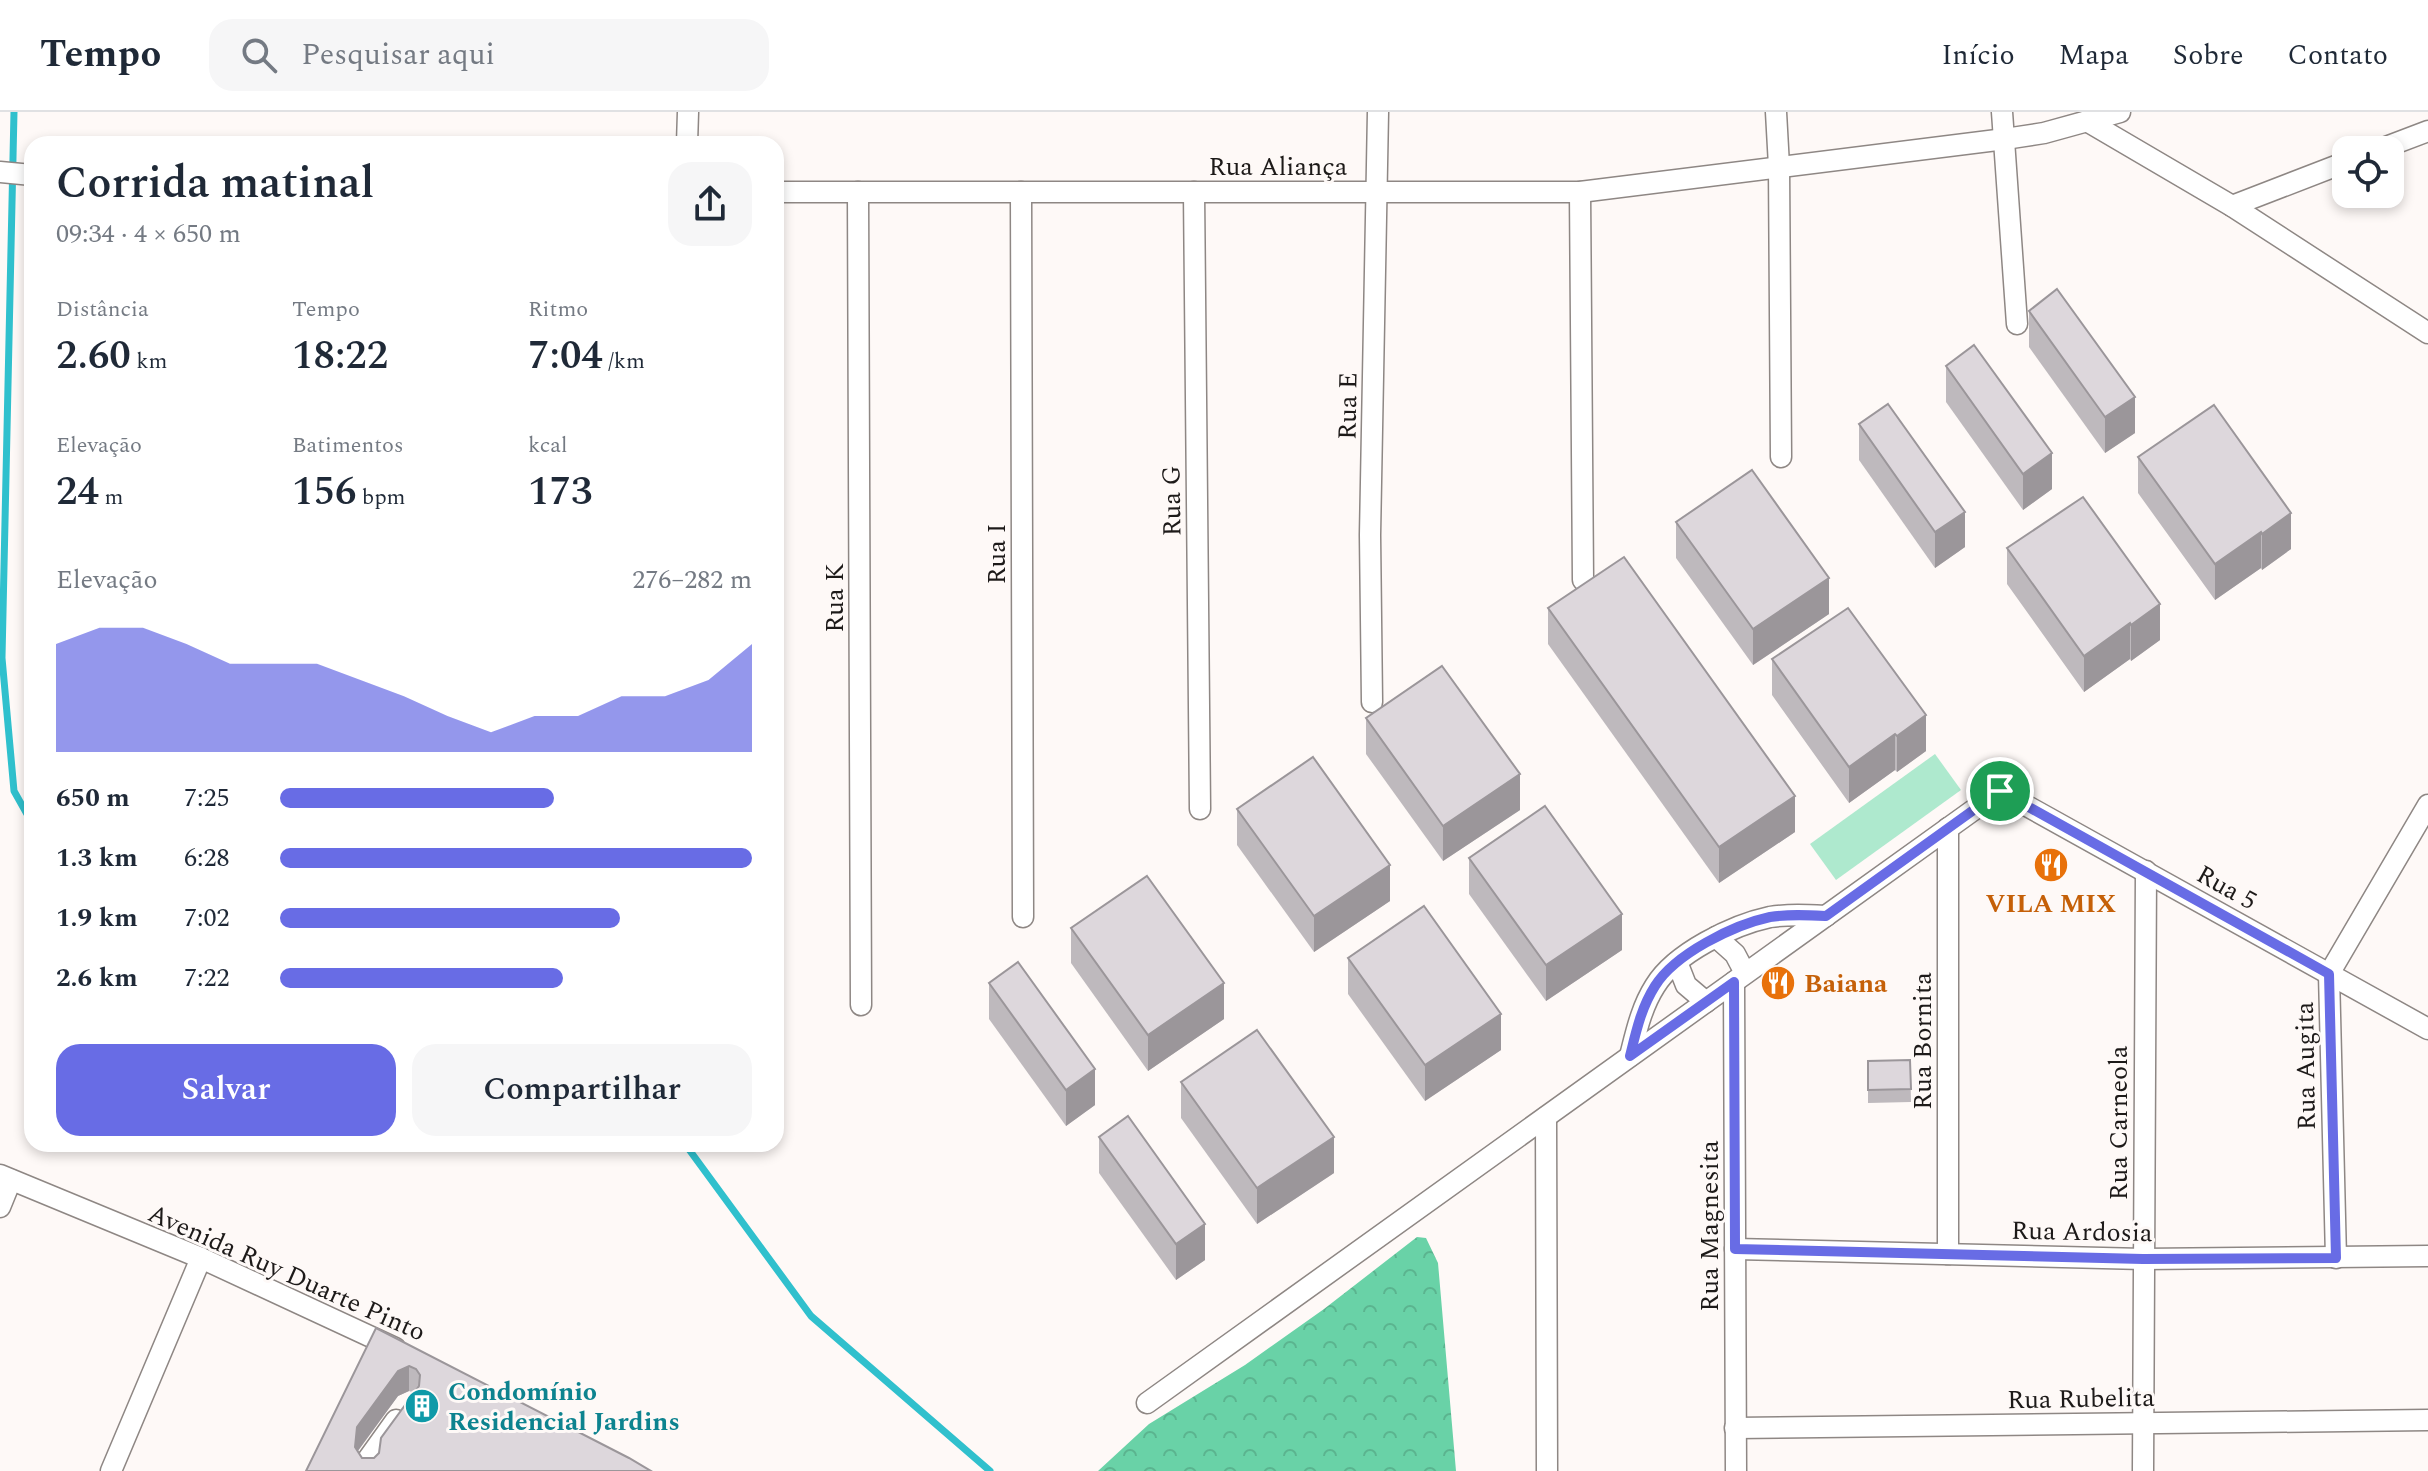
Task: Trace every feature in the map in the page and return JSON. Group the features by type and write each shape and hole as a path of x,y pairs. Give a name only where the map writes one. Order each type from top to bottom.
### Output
{"street":[{"path":"687,136 688,112"},
{"name":"Rua E","path":"1372,702 1370,535 1378,112"},
{"path":"1776,112 1781,457"},
{"path":"2002,112 2017,324"},
{"name":"Rua Aliança","path":"784,192 1580,192 2005,139 2044,133 2120,112"},
{"path":"2087,121 2232,206 2428,333"},
{"path":"2404,140 2428,131"},
{"path":"2232,206 2332,167"},
{"path":"0,172 24,174"},
{"name":"Rua K","path":"858,192 861,1005"},
{"name":"Rua I","path":"1021,192 1023,917"},
{"name":"Rua G","path":"1194,192 1200,809"},
{"path":"1580,192 1583,580"},
{"name":"Rua 5","path":"1948,828 2000,791 2428,1029"},
{"name":"Rua Augita","path":"2336,1258 2329,974 2428,805"},
{"path":"1147,1403 1948,828"},
{"name":"Rua Bornita","path":"1948,828 1948,1254"},
{"name":"Rua Carneola","path":"2143,1471 2146,871"},
{"path":"1630,1056 1639,1019 1655,985 1677,962 1716,937 1768,918 1796,914 1826,916"},
{"path":"1716,937 1735,954 1740,977"},
{"path":"1677,962 1686,985 1706,1002"},
{"name":"Rua Magnesita","path":"1736,1471 1735,1249 1740,977"},
{"path":"1546,1117 1547,1471"},
{"path":"0,1207 6,1177"},
{"name":"Avenida Ruy Duarte Pinto","path":"6,1177 201,1258 409,1355"},
{"name":"Rua Ardosia","path":"1735,1249 2143,1259 2428,1256"},
{"path":"111,1471 201,1258"},
{"path":"368,1471 368,1459 408,1404"},
{"name":"Rua Rubelita","path":"1735,1428 2428,1420"}],"green space":[{"path":"1935,754 1961,790 1836,880 1810,844"},
{"path":"1417,1237 1426,1238 1438,1263 1456,1471 1098,1471 1149,1424 1245,1365"}],"building":[{"path":"2057,289 2135,397 2105,417 2029,311"},
{"path":"1974,345 2052,453 2023,474 1946,366"},
{"path":"1888,404 1965,512 1935,532 1859,424"},
{"path":"2214,405 2291,513 2215,564 2138,457"},
{"path":"1752,470 1829,578 1753,629 1676,522"},
{"path":"2083,497 2160,604 2084,656 2007,548"},
{"path":"1624,557 1795,796 1719,847 1548,608"},
{"path":"1848,608 1926,715 1849,767 1772,659"},
{"path":"1442,666 1520,774 1443,826 1366,718"},
{"path":"1313,757 1390,865 1314,916 1237,809"},
{"path":"1545,806 1622,914 1546,965 1469,858"},
{"path":"1147,876 1224,983 1148,1035 1071,928"},
{"path":"1424,906 1501,1014 1425,1065 1348,958"},
{"path":"1018,962 1095,1069 1066,1090 989,983"},
{"path":"1257,1030 1334,1137 1257,1188 1181,1082"},
{"path":"1910,1060 1911,1089 1868,1090 1868,1061"},
{"path":"1128,1116 1205,1224 1176,1244 1099,1137"},
{"name":"Condomínio Residencial Jardins","path":"376,1328 651,1471 306,1471","holes":["409,1366 420,1375 419,1386 381,1438 379,1453 374,1458 362,1458 355,1447 357,1427 398,1371"]}],"waterway":[{"path":"14,112 2,658 14,791 24,809"},
{"path":"691,1152 811,1316 990,1471"}],"place":[{"name":"VILA MIX","path":"2051,865"},
{"name":"Baiana","path":"1778,983"},
{"name":"Condomínio Residencial Jardins","path":"422,1406"}],"route":[{"path":"2000,791 2329,974 2336,1258 2143,1259 1735,1249 1734,982 1630,1056 1639,1019 1655,985 1677,962 1716,937 1768,918 1796,914 1826,916 2000,791"}]}
